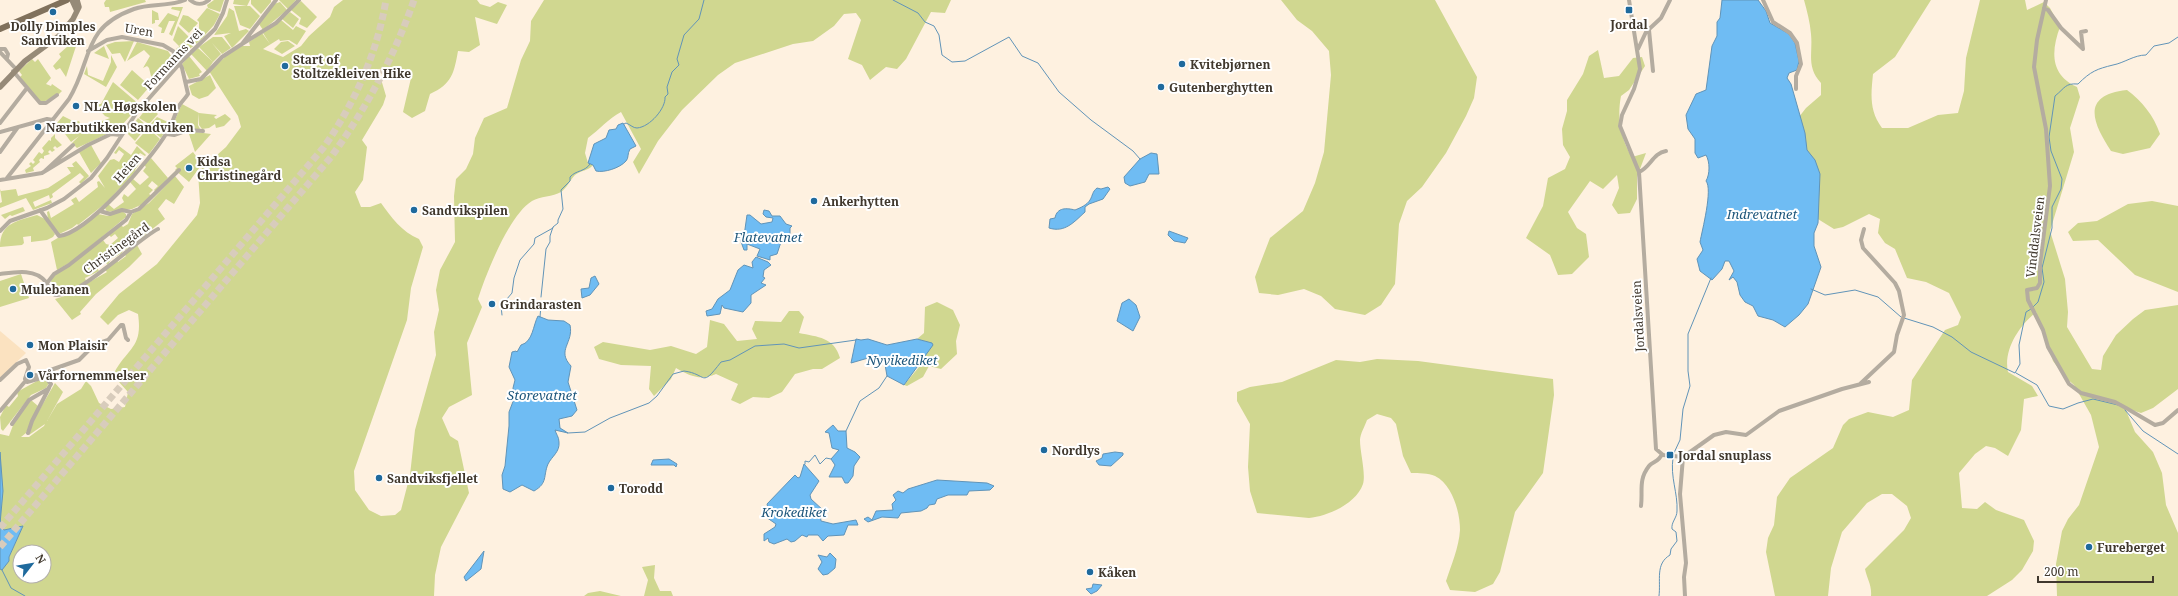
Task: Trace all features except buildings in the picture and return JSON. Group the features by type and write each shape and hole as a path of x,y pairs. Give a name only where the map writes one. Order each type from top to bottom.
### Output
{"main road":[{"path":"28,16 58,0"},
{"path":"0,29 66,0"},
{"path":"72,0 78,9"},
{"path":"77,0 78,9"},
{"path":"0,87 14,70 59,36 73,19 82,0"}],"street":[{"path":"7,178 69,99 76,86 93,39 100,30 124,13 144,6 185,0"},
{"path":"190,0 195,3 202,4 209,0"},
{"name":"Formanns vei","path":"0,231 10,221 64,199 91,178 107,158 137,112 218,23 226,0"},
{"path":"242,44 276,0"},
{"path":"186,82 201,79 222,57 276,23 299,0"},
{"name":"Jordalsveien","path":"1629,0 1640,69 1638,80 1622,115 1620,126 1639,172 1655,445 1662,454"},
{"name":"Jordalsveien","path":"1638,50 1646,32 1661,18 1670,0"},
{"path":"1763,0 1773,22 1790,32 1797,43 1801,64 1796,76 1796,89"},
{"name":"Vinddalsveien","path":"2046,0 2037,40 2034,67 2046,129 2050,195 2042,246 2040,283 2036,288 2028,289 2026,292 2048,347 2069,384 2077,391 2114,402 2155,425 2163,423 2178,410"},
{"path":"2044,8 2048,10 2061,28 2083,49 2081,32 2086,31"},
{"path":"1649,30 1652,71"},
{"name":"Uren","path":"88,51 112,39 130,37 168,47 173,51 180,64"},
{"path":"0,51 3,58 41,104 46,103 57,95"},
{"name":"Heien","path":"40,210 59,236 79,226 100,211 133,177 167,134 179,106 188,94 180,64"},
{"path":"0,123 27,88"},
{"path":"0,132 47,119 53,120"},
{"path":"0,152 18,127"},
{"path":"167,134 174,135 188,130 203,131"},
{"path":"0,180 29,176 45,171 88,144 110,134 121,135"},
{"path":"45,171 73,146"},
{"path":"1639,172 1646,168 1656,155 1666,151"},
{"path":"100,211 106,214 122,210 130,212 149,201 179,170"},
{"name":"Christinegård","path":"47,283 54,274 69,266 126,220 130,212"},
{"name":"Christinegård","path":"0,274 26,272 37,276 47,283 56,295 68,294 94,277 140,240 158,229"},
{"path":"1860,384 1894,352 1897,335 1903,317 1899,291 1895,283 1863,248 1861,240 1864,229"},
{"path":"0,410 26,381 79,360 94,345 108,340 121,325 123,325 126,338 128,340"},
{"path":"0,380 17,364 26,360 29,367 26,381"},
{"path":"26,381 45,377 51,382 32,421 28,433"},
{"path":"1641,506 1642,477 1649,466 1658,460 1662,454 1683,457 1714,435 1726,432 1746,435 1779,411 1869,382"},
{"path":"12,424 32,397 49,388"},
{"path":"1683,457 1680,494 1686,564 1684,577 1685,596"}],"shaded area":[{"path":"0,331 26,353 0,378"}],"green space":[{"path":"106,0 145,0 146,2 110,12 109,7 105,7 104,3"},
{"path":"214,0 224,0 220,12 208,8 207,5"},
{"path":"234,0 250,0 247,6 233,4"},
{"path":"251,0 271,0 271,2 261,14 251,4"},
{"path":"279,0 296,0 288,9"},
{"path":"343,0 477,0 480,4 490,7 498,2 507,5 497,24 475,17 480,45 469,52 458,51 451,77 443,86 430,94 425,111 412,118 403,112 411,78 401,68 378,69 386,96 383,105 362,140 367,147 363,180 355,192 361,207 370,207 381,203 402,228 419,239 423,247 411,288 407,320 354,471 355,490 369,510 381,516 395,515 401,510 410,475 415,430 436,355 434,332 439,310 436,290 440,270 455,242 454,196 456,179 466,169 473,154 475,138 484,118 507,108 521,60 530,41 531,21 544,0 951,0 945,13 931,12 906,59 897,69 886,67 870,80 862,65 848,59 861,20 856,13 844,14 834,26 813,41 793,44 735,63 718,75 682,110 658,141 639,174 633,162 641,149 621,112 588,138 585,153 588,163 593,165 591,167 575,175 561,192 535,199 523,208 499,246 478,299 482,307 467,343 472,395 449,407 442,418 450,436 458,441 469,493 441,547 435,575 434,596 0,596 0,569 6,564 12,551 12,584 52,584 52,544 15,544 23,526 0,531 0,434 9,436 15,420 31,400 38,406 26,433 21,437 29,437 44,426 45,424 29,435 33,421 55,383 63,392 47,421 57,404 81,389 86,381 91,386 99,403 111,409 125,407 128,392 119,382 114,373 136,341 139,325 138,314 129,310 118,315 108,325 100,317 119,294 157,264 197,215 200,203 198,172 226,147 241,127 238,116 209,71 238,46 250,46 249,42 262,33 270,44 263,33 281,20 293,30 296,26 306,31 297,45 289,40 280,41 279,39 263,49 283,57 301,46 309,36 330,17 334,7"},
{"path":"1281,0 1435,0 1477,77 1474,98 1446,153 1422,187 1407,201 1399,224 1395,284 1381,305 1365,315 1335,309 1321,296 1304,289 1278,295 1259,293 1255,277 1270,238 1303,211 1315,183 1324,152 1331,75 1329,51 1312,31 1297,20"},
{"path":"1804,0 1931,0 1895,57 1873,74 1873,109 1882,128 1908,128 1938,115 1958,113 1964,91 1966,58 1980,0 2025,0 2027,10 2044,2 2050,8 2060,27 2054,53 2057,69 2068,82 2077,87 2080,97 2070,128 2074,152 2050,231 2065,279 2068,312 2067,327 2092,369 2101,370 2103,356 2116,335 2133,319 2145,310 2178,305 2178,389 2153,408 2141,413 2125,408 2135,432 2153,452 2162,473 2166,505 2178,533 2178,596 2057,596 2056,564 2062,531 2068,519 2079,505 2099,447 2091,415 2074,385 2065,377 2053,361 2036,312 2018,331 2010,347 2007,364 2008,372 2032,386 2038,396 2024,399 2021,430 2008,456 1995,448 1986,446 1975,454 1959,473 1962,508 1977,509 1985,502 1996,510 2024,520 2034,541 2033,551 2022,570 2012,580 1987,596 1871,596 1870,585 1865,569 1904,530 1911,518 1907,506 1892,494 1882,494 1867,503 1842,532 1831,568 1828,596 1775,596 1766,552 1768,538 1774,525 1777,497 1790,478 1833,448 1843,425 1849,419 1868,412 1893,417 1909,410 1912,380 1945,330 1958,325 1961,317 1949,293 1926,282 1907,278 1895,249 1885,243 1878,233 1880,219 1869,214 1843,227 1834,229 1813,216 1795,122 1806,108 1821,95 1821,83 1813,71 1811,60 1811,30"},
{"path":"301,1 317,17 307,28 299,24 301,18 291,10"},
{"path":"280,2 287,10 263,30 259,24 274,4"},
{"path":"234,6 250,6 260,16 250,29 240,25"},
{"path":"172,7 183,7 172,36 169,34 175,21 169,21 164,33 161,33 162,28 158,26 168,13 178,17 180,11 171,9"},
{"path":"207,8 220,14 214,25 205,35 200,30 205,36 196,44 191,39 191,35 195,30 199,29 199,22 197,20"},
{"path":"229,8 234,11 239,31 246,29 249,31 232,48 224,36 231,33 214,35 227,16"},
{"path":"152,10 158,13 159,20 155,20 155,23 152,24"},
{"path":"290,12 299,19 293,28 282,19"},
{"path":"183,15 188,16 198,23 189,33 179,24"},
{"path":"178,26 189,37 179,46 173,40"},
{"path":"141,28 149,29 147,38 133,34 134,32 137,34 141,33"},
{"path":"213,37 222,37 231,48 222,54 212,43 221,54 213,62 199,47"},
{"path":"77,38 78,40 66,77 60,68 56,70 53,66 61,57 59,54"},
{"path":"187,40 190,40 195,45 179,56 176,49"},
{"path":"134,41 125,62 120,53 112,54 106,45 115,42"},
{"path":"288,41 295,46 282,54 274,49 281,42"},
{"path":"137,42 168,51 173,59 174,67 166,63 157,74 158,79 155,80 151,76 147,66 143,68 150,56 144,50 127,61"},
{"path":"104,46 109,59 94,53"},
{"path":"198,48 213,62 207,71 191,54"},
{"path":"1598,50 1604,78 1619,76 1633,58 1642,57 1645,66 1629,90 1621,96 1619,112 1622,135 1632,157 1646,153 1637,177 1637,199 1630,213 1618,214 1612,205 1619,188 1617,175 1603,189 1590,181 1568,212 1577,228 1586,234 1589,257 1572,274 1558,275 1550,255 1526,238 1543,206 1548,178 1565,169 1570,157 1563,145 1562,129 1567,111 1567,100 1583,74 1589,56"},
{"path":"111,55 117,67 106,87 84,74 87,66 88,75 103,81 111,62"},
{"path":"189,56 202,72 199,74 200,76 189,79 182,64"},
{"path":"32,59 35,62 38,59 51,78 46,84 51,86 52,84 62,91 58,95 41,103 20,77 22,75 19,71"},
{"path":"132,70 150,86 138,100 120,85"},
{"path":"210,75 216,88 208,96 199,99 192,95 189,86"},
{"path":"113,82 140,105 122,125 119,124 120,128 77,148 72,143 79,136 71,142 57,123 63,116 75,122 79,121 84,133 97,123 110,118 105,116 94,104 101,104"},
{"path":"2127,90 2147,109 2160,134 2150,148 2123,154 2111,151 2099,130 2095,112 2097,104 2102,98 2112,93"},
{"path":"182,104 199,113 198,125 200,129 182,129 173,134 169,133"},
{"path":"148,106 158,114 149,124 139,118"},
{"path":"199,113 217,115 214,117 216,119 225,114 231,119 224,126 216,128 215,124 209,128 202,129 199,125"},
{"path":"157,117 170,123 161,138 148,127"},
{"path":"138,118 147,126 135,141 127,133"},
{"path":"148,128 160,139 149,154 135,143"},
{"path":"188,131 211,134 195,152"},
{"path":"55,134 55,138 62,145 57,148 55,146 53,148 55,150 52,152 50,150 48,152 50,154 44,156 44,159 41,158 39,160 40,162 33,168 34,171 26,173 25,170 31,166 29,164 31,162 33,164 35,162 33,160 39,152 42,154 44,151 42,148 49,140 51,141 51,138"},
{"path":"91,145 101,163 91,173 79,152"},
{"path":"119,146 131,155 137,146 146,155 145,156 140,153 134,160 139,164 135,170 136,171 107,202 78,225 77,224 59,234 48,219 47,212 49,211 51,218 74,204 71,200 76,197 79,202 98,187 97,182 99,181 105,188 98,176 110,160 114,159 119,162 124,154 119,150 116,154 114,153"},
{"path":"193,152 202,164 189,182 175,170 177,168 175,166"},
{"path":"151,158 168,178 156,192 154,190 158,186 152,181 148,186 153,190 149,194 152,196 145,203 132,209 107,212 105,208 108,204 114,209 124,202 122,198 124,194 128,197 136,189 130,182 133,179 140,185 149,177 143,171 146,167 144,165"},
{"path":"76,161 89,176 81,184 79,182 84,177 80,173 52,194 53,197 50,199 49,195 33,202 35,207 51,200 52,203 33,210 26,198 0,208 0,203 2,202 0,189 1,191 16,189 18,196 48,188 71,173 67,167 74,167 72,164"},
{"path":"175,176 184,187 174,204 166,199 158,209 165,219 141,238 137,236 133,239 134,243 125,250 123,248 122,253 113,258 112,257 108,265 106,263 109,259 106,256 98,262 100,265 97,268 99,271 85,278 86,281 70,291 61,294 52,289 51,280 54,275 103,240 106,244 110,245 118,238 115,234 111,237 109,235 121,225 123,227 128,224 132,214 149,203"},
{"path":"2152,201 2178,206 2178,292 2135,275 2098,240 2073,241 2068,232 2078,223 2097,221 2128,204"},
{"path":"23,207 25,211 12,216 10,215 5,219 1,215"},
{"path":"122,211 126,214 126,217 74,260 57,270 51,242 98,214 108,216"},
{"path":"37,215 45,219 55,234 53,237 47,240 31,242 31,236 23,237 24,243 22,245 0,247 3,232 7,227 17,221"},
{"path":"137,245 142,254 129,267 96,294 80,312 81,314 72,320 55,299 71,294 74,297 71,293 84,285 86,287 86,284 107,272 105,270 117,260 118,262 126,256 124,254"},
{"name":"Mulebanen","path":"21,274 29,298 0,307 0,281"},
{"path":"937,302 953,310 960,325 956,341 957,354 941,369 929,366 923,377 907,386 904,385 919,367 929,350 931,343 917,339 924,333 925,307"},
{"path":"789,311 799,311 804,317 799,333 819,337 829,342 834,346 840,358 822,369 813,369 795,374 782,392 769,398 753,397 740,404 731,400 738,384 716,374 705,377 695,377 676,368 671,379 654,396 649,389 651,366 621,365 599,359 594,347 603,342 650,350 671,346 696,354 707,347 710,320 724,324 737,341 757,339 752,329 755,321 781,322"},
{"path":"1377,359 1418,361 1553,379 1554,395 1543,473 1515,512 1500,572 1493,584 1475,592 1450,590 1446,581 1456,550 1460,530 1457,508 1451,493 1441,480 1435,476 1411,473 1403,456 1396,424 1391,418 1377,414 1367,420 1360,438 1364,480 1359,491 1348,503 1333,512 1309,518 1257,513 1250,491 1248,467 1250,424 1237,401 1237,392 1250,387 1282,382 1336,360 1360,362"},
{"path":"45,379 49,383 46,388 31,395 3,431 1,429 0,417 6,405 9,407 18,396 17,392 37,381"},
{"path":"655,565 654,578 660,591 671,591 673,596 644,596 648,580 642,567"},
{"path":"600,591 621,596 584,596 588,593"}],"water":[{"name":"Indrevatnet","path":"1722,0 1758,0 1766,11 1770,23 1789,34 1795,43 1799,61 1797,70 1789,73 1787,78 1791,84 1805,133 1807,150 1815,160 1820,174 1818,223 1814,233 1814,246 1821,267 1808,304 1799,315 1785,327 1773,320 1758,316 1753,306 1745,302 1740,295 1737,282 1733,277 1729,280 1734,271 1729,261 1725,261 1722,269 1712,280 1700,271 1697,259 1703,250 1700,242 1708,201 1708,185 1706,181 1709,172 1709,164 1706,155 1698,158 1695,153 1695,139 1688,129 1686,115 1696,94 1706,90 1712,46 1717,36 1717,22 1720,18"},
{"path":"623,123 636,146 630,149 627,160 620,166 607,171 596,171 593,165 588,163 594,144 606,138 609,130 616,129 618,125"},
{"path":"1151,153 1157,154 1159,174 1149,174 1145,182 1130,186 1125,183 1124,177 1140,159"},
{"path":"1108,187 1110,189 1103,199 1085,207 1085,212 1069,226 1060,229 1049,228 1050,219 1055,218 1056,214 1060,210 1075,210 1089,202 1093,192 1097,188 1101,189"},
{"name":"Flatevatnet","path":"764,210 769,211 772,216 780,216 786,224 792,226 790,228 790,238 788,239 786,237 782,239 777,254 770,256 770,260 757,256 760,249 747,244 747,250 744,250 740,239 744,236 747,215 750,215 761,224 772,222 773,218 766,217 763,214"},
{"path":"1169,231 1188,238 1185,243 1174,241 1168,235"},
{"name":"Flatevatnet","path":"756,257 768,262 771,265 764,270 763,277 765,278 761,283 766,285 751,295 751,303 743,312 724,308 722,305 720,314 707,316 706,311 712,309 718,299 730,290 738,270 744,265 753,268 752,262"},
{"path":"595,276 599,284 590,295 582,298 581,289 589,288 591,278"},
{"path":"1129,299 1136,305 1140,317 1133,331 1117,321 1122,303"},
{"name":"Storevatnet","path":"538,316 548,320 564,321 570,325 570,337 565,355 571,366 568,382 577,410 572,416 559,419 560,428 568,433 555,430 559,440 558,449 548,464 541,485 534,491 522,485 510,492 503,489 502,475 505,466 509,412 514,399 513,388 515,380 509,367 512,352 517,352 521,345 528,340"},
{"name":"Nyvikediket","path":"856,339 868,339 887,345 917,339 932,343 933,345 904,385 887,376 884,359 875,356 851,363"},
{"path":"833,425 838,431 846,431 847,448 855,452 860,457 854,466 853,476 848,483 845,483 842,477 829,477 835,465 831,459 839,450 832,448 829,433 825,432"},
{"path":"0,452 3,491 0,524"},
{"path":"1115,452 1123,453 1123,455 1111,466 1099,465 1096,461 1102,458 1103,454"},
{"path":"669,459 677,464 676,467 674,465 651,465 653,460"},
{"name":"Krokediket","path":"804,464 819,481 810,495 811,499 824,511 820,514 821,521 833,524 856,520 858,525 848,525 844,535 828,536 823,541 818,535 808,535 807,537 802,535 795,541 791,542 787,539 774,544 769,542 768,538 764,541 764,534 775,527 776,524 763,515 768,508 767,504 795,475 798,478 800,477"},
{"path":"937,480 987,483 994,486 990,490 969,491 967,495 948,495 937,499 935,504 929,505 921,511 901,513 898,518 882,517 868,522 864,519 868,517 872,520 876,511 893,510 892,504 896,500 893,495 898,491 903,493 908,489"},
{"path":"0,525 4,530 23,526 15,544 12,544 9,561 2,570 0,569"},
{"path":"484,551 481,569 466,581 464,577"},
{"path":"830,553 836,559 835,568 828,574 823,575 818,569 822,562 818,555 827,557"},
{"path":"1093,584 1102,585 1097,591 1091,594 1086,589 1092,588"}],"waterway":[{"path":"624,124 626,123 636,128 642,127 652,121 660,111 665,101 665,97 668,94 667,87 672,72 679,65 677,59 684,35 699,19 704,0"},
{"path":"893,0 918,13 925,22 934,26 939,35 942,55 952,62 965,61 1009,37 1022,56 1038,63 1059,92 1091,120 1133,151 1140,159"},
{"path":"2033,307 2038,302 2044,282 2042,268 2052,228 2052,207 2061,189 2062,179 2051,151 2049,137 2055,96 2070,84 2078,84 2094,71 2137,56 2146,55 2154,46 2169,43 2178,37"},
{"path":"541,297 546,249 550,242 553,227 558,223 563,209 561,190 570,181 570,177 572,175 588,167 590,164"},
{"path":"502,315 501,306 512,293 514,278 520,260 534,244 535,238 553,228"},
{"path":"1673,455 1680,440 1683,409 1690,386 1688,371 1688,334 1711,278"},
{"path":"1811,289 1825,295 1855,290 1878,297 1901,317"},
{"path":"540,317 541,305"},
{"path":"1904,318 1933,327 1952,337 1971,352 2015,373 2020,364 2019,345 2026,312 2031,309"},
{"path":"568,433 585,432 610,418 649,403 657,396 673,374 684,371 706,378 721,362 730,360 755,346 784,344 799,348 856,340"},
{"path":"2016,373 2037,385 2049,406 2063,409 2093,399 2118,405"},
{"path":"846,431 860,401 879,388 887,376"},
{"path":"2125,410 2143,431 2178,454"},
{"path":"805,464 805,461 809,462 815,455 820,464 826,458 831,459"},
{"path":"1659,596 1660,568 1665,559 1670,555 1671,549 1677,541 1676,532 1672,529 1672,524 1677,511 1672,472 1673,458"},
{"path":"2,570 11,588 25,596"}],"tunnel":[{"path":"0,528 324,147 346,113 363,77 377,39 386,0"},
{"path":"0,547 331,157 356,120 378,82 398,42 414,0"}],"place":[{"name":"Jordal","path":"1629,10"},
{"name":"Dolly Dimples Sandviken","path":"53,12"},
{"name":"Kvitebjørnen","path":"1182,64"},
{"name":"Start of Stoltzekleiven Hike","path":"285,66"},
{"name":"Gutenberghytten","path":"1161,87"},
{"name":"NLA Høgskolen","path":"76,106"},
{"name":"Nærbutikken Sandviken","path":"38,127"},
{"name":"Kidsa Christinegård","path":"189,168"},
{"name":"Ankerhytten","path":"814,201"},
{"name":"Sandvikspilen","path":"414,210"},
{"name":"Mulebanen","path":"13,289"},
{"name":"Grindarasten","path":"492,304"},
{"name":"Mon Plaisir","path":"30,345"},
{"name":"Vårfornemmelser","path":"30,375"},
{"name":"Nordlys","path":"1044,450"},
{"name":"Jordal snuplass","path":"1670,455"},
{"name":"Sandviksfjellet","path":"379,478"},
{"name":"Torodd","path":"611,488"},
{"name":"Fureberget","path":"2089,547"},
{"name":"Kåken","path":"1090,572"}]}
